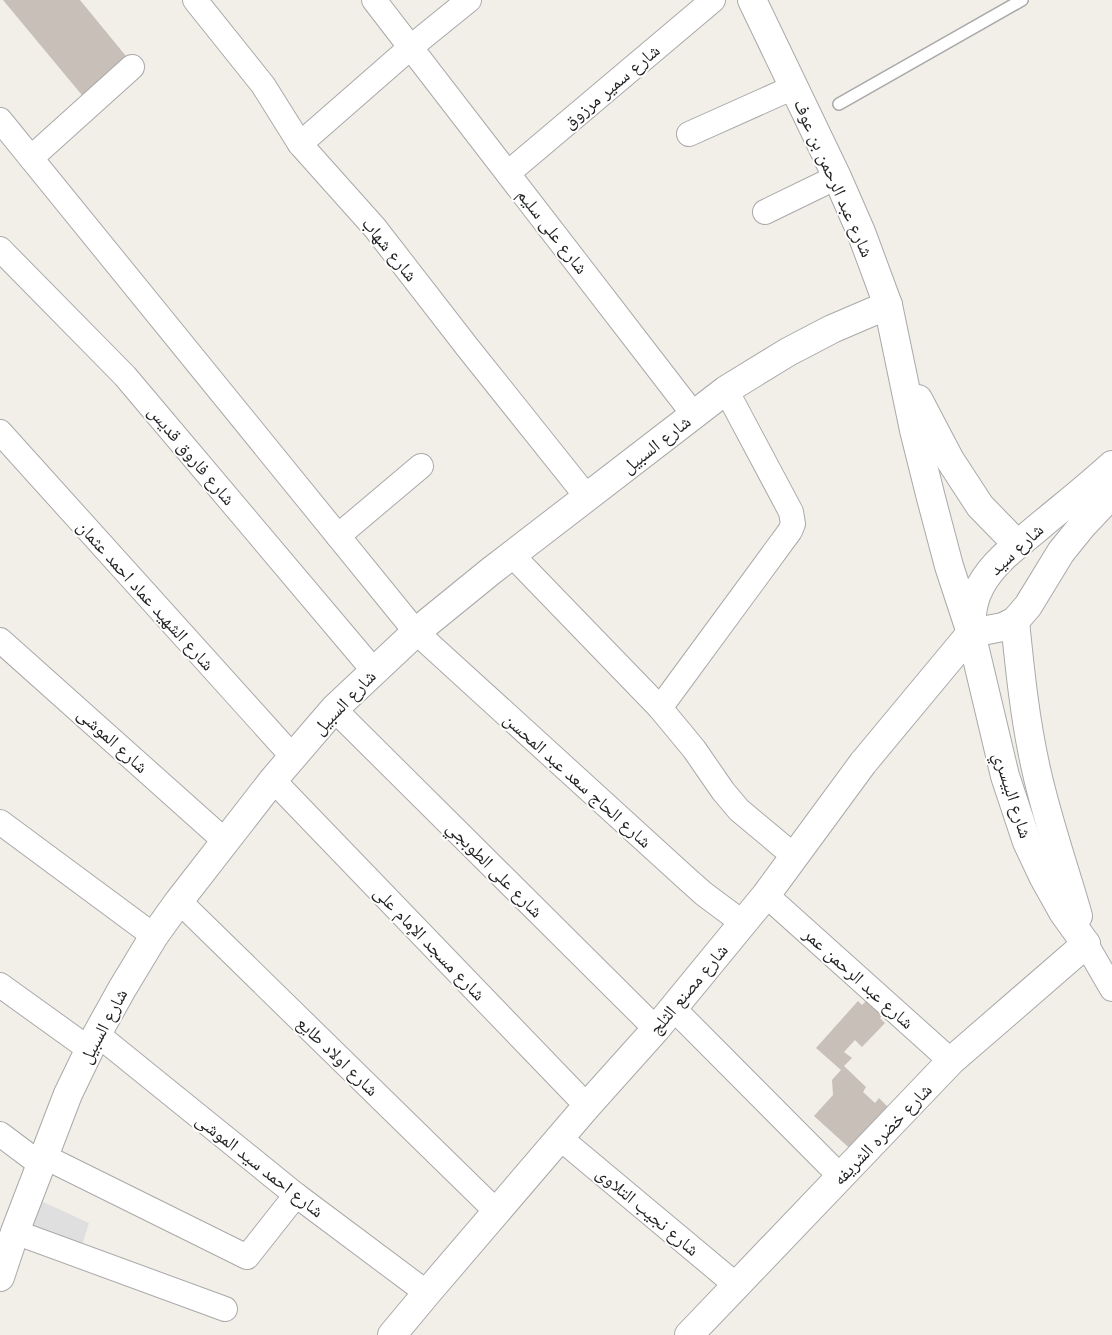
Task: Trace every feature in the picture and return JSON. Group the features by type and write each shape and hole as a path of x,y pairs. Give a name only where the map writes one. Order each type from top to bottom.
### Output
{"street":[{"name":"شارع شهاب","path":"194,0 263,85 300,144 375,228 587,497"},
{"name":"شارع على سليم","path":"374,0 694,415"},
{"path":"300,144 411,47 469,0"},
{"name":"شارع سمير مرزوق","path":"508,173 713,0"},
{"name":"شارع عبد الرحمن بن عوف","path":"752,0 837,176 861,232 888,305 931,498 971,633"},
{"path":"31,158 132,67"},
{"path":"689,134 794,87"},
{"name":"شارع الحاج سعد عبد المحسن","path":"0,120 416,632 692,884 743,923"},
{"path":"765,212 837,176"},
{"name":"شارع فاروق قديس","path":"0,249 125,376 374,671"},
{"name":"شارع السبيل","path":"0,1277 15,1232 68,1094 93,1042 122,989 154,936 225,841 273,780 334,709 416,632 512,555 726,390 788,352 832,329 888,305"},
{"name":"شارع عبد الرحمن بن عوف","path":"900,362 924,412 955,467 980,506 1017,544"},
{"path":"660,708 790,531 793,524 791,512 726,390"},
{"name":"شارع الشهيد عماد احمد عثمان","path":"0,432 293,757"},
{"name":"شارع سيد","path":"971,633 974,601 989,572 1017,544 1112,465"},
{"path":"338,536 421,466"},
{"name":"شارع سيد","path":"1015,621 1028,606 1061,552 1112,494"},
{"path":"512,555 660,708 694,749 723,791 739,810 794,856"},
{"path":"971,633 1003,627 1015,621"},
{"name":"شارع البيسري","path":"1015,621 1026,717 1036,769 1047,813 1086,944"},
{"name":"شارع مصنع الثلج","path":"392,1335 586,1106 656,1029 766,896 863,763 971,633"},
{"name":"شارع البيسري","path":"971,633 1005,776 1027,842 1063,912 1086,944 1112,989"},
{"name":"شارع الموشى","path":"0,640 225,841"},
{"name":"شارع على الطوبجي","path":"334,709 656,1029"},
{"name":"شارع مسجد الإمام على","path":"273,780 586,1106"},
{"path":"0,822 154,936"},
{"name":"شارع عبد الرحمن عمر","path":"766,896 951,1061"},
{"name":"شارع اولاد طايع","path":"180,901 497,1212"},
{"name":"شارع خضره الشريفه","path":"689,1335 951,1061 1086,944"},
{"name":"شارع احمد سيد الموشى","path":"0,985 93,1042 427,1293"},
{"path":"673,1008 840,1177"},
{"path":"0,1134 42,1160 247,1258 296,1195"},
{"name":"شارع نجيب التلاوى","path":"560,1138 736,1285"},
{"path":"15,1232 225,1309"}],"lane":[{"path":"839,104 1022,0"}],"shaded area":[{"path":"39,1200 89,1223 81,1249 30,1231"}],"building":[{"path":"3,0 80,0 130,61 86,100"},
{"path":"858,1001 862,1005 866,1001 882,1016 880,1018 885,1023 862,1047 855,1040 844,1052 852,1058 844,1066 866,1087 863,1092 875,1103 879,1098 891,1110 856,1154 814,1116 833,1095 832,1080 841,1070 816,1048"}]}
